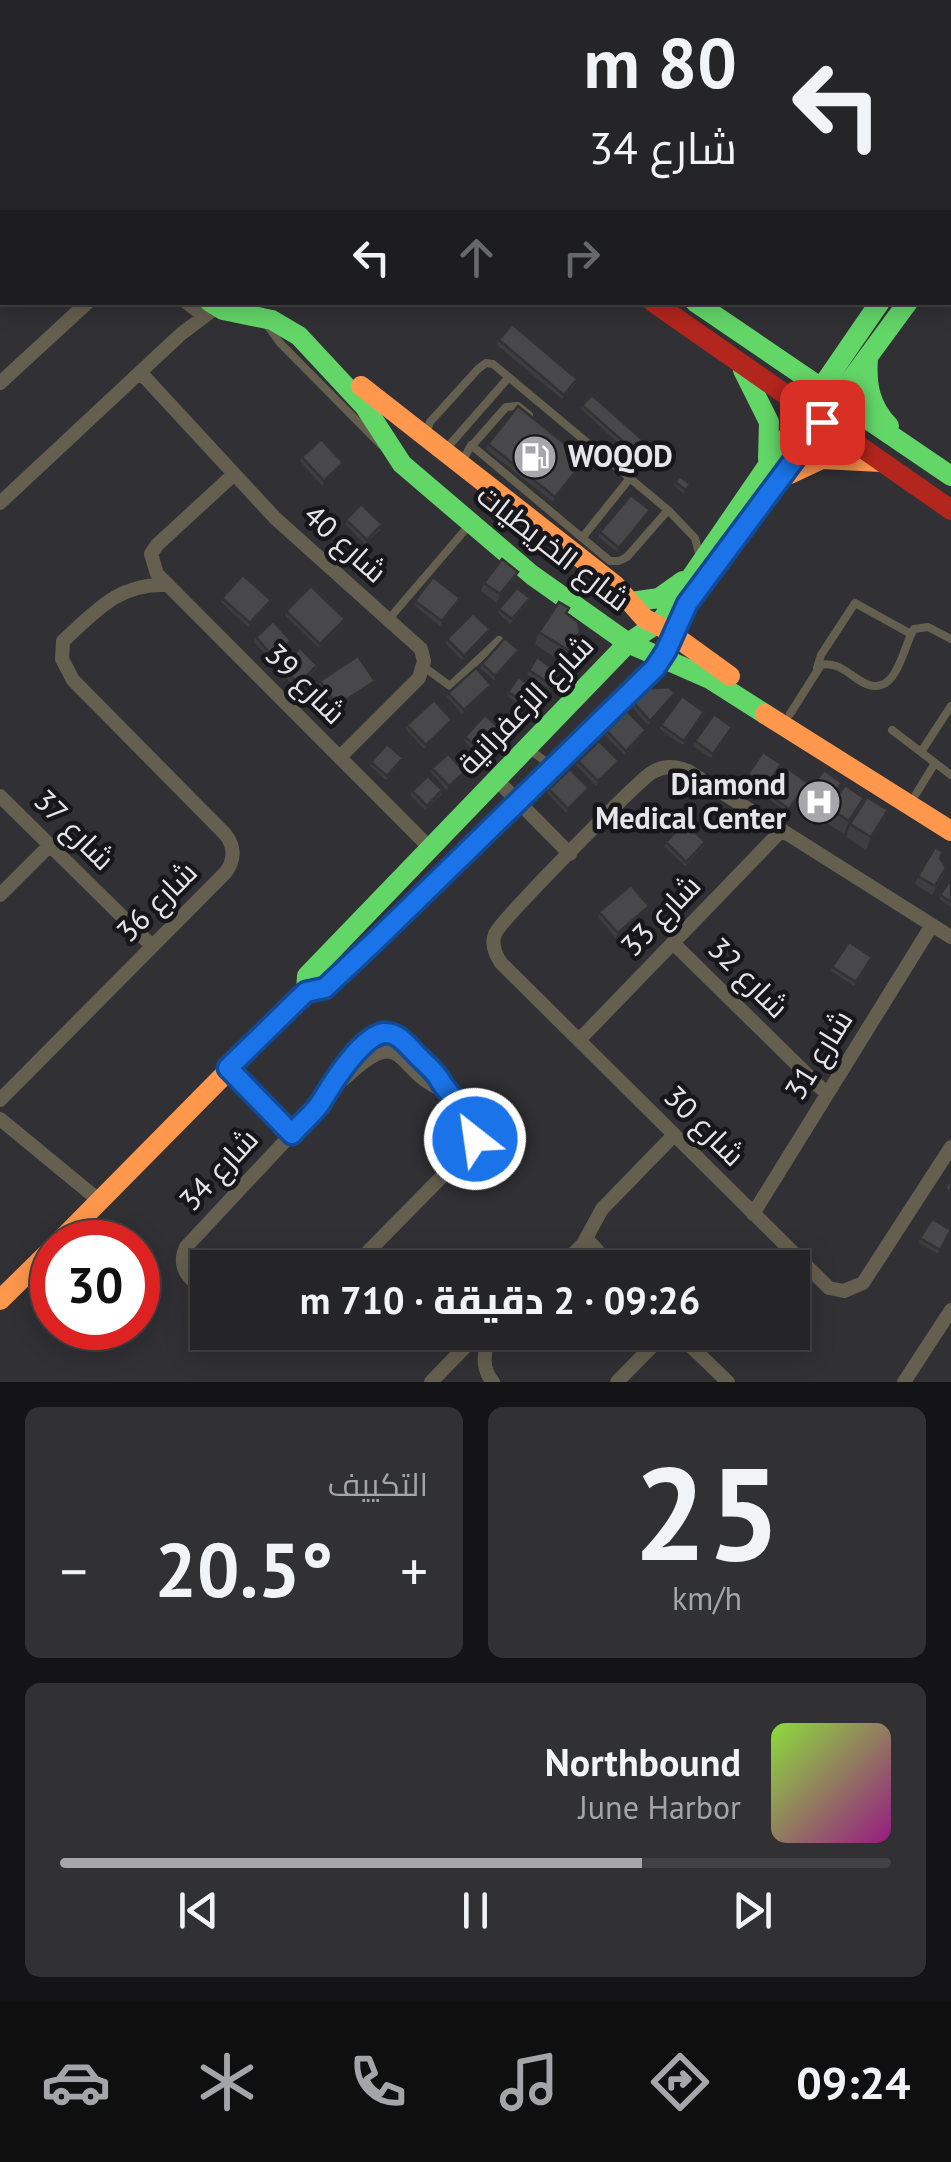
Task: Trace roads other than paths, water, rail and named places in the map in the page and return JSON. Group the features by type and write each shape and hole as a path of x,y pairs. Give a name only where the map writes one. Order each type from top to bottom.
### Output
{"street":[{"path":"0,383 85,305"},
{"path":"656,305 951,510"},
{"path":"699,305 951,476"},
{"name":"شارع الزعفرانية","path":"306,992 307,976 628,643 664,630 687,604 780,481 878,305"},
{"name":"شارع الزعفرانية","path":"829,393 868,358 906,305"},
{"path":"0,502 215,306"},
{"name":"شارع الخريطيات","path":"215,306 282,324 300,336 385,420 425,436 444,450 467,455 615,585 644,618 951,817"},
{"name":"شارع الخريطيات","path":"215,306 267,306 292,316 385,420 391,451 542,583 628,643 710,679 951,831"},
{"path":"868,358 867,391 874,408 920,455"},
{"path":"740,364 769,422 767,463"},
{"name":"شارع 40","path":"140,372 233,475 314,556 421,649 424,667"},
{"name":"شارع الزعفرانية","path":"83,1220 306,992 325,988 518,804 663,657 664,630 697,568 767,463 813,416"},
{"path":"780,481 822,459 881,462"},
{"name":"شارع 39","path":"233,475 157,545 152,554 154,568 165,585 429,847"},
{"path":"631,602 658,598 697,568"},
{"name":"شارع 36","path":"0,1100 231,863 232,848 226,834 69,676 62,659 63,641 103,604 138,586 165,585"},
{"path":"340,756 415,682 424,667"},
{"name":"شارع 30","path":"951,937 688,771 669,767 651,773 570,854 498,928 493,946 501,962 822,1284 836,1290 851,1290 867,1278 951,1147"},
{"path":"496,779 570,854"},
{"name":"شارع 37","path":"0,796 152,946"},
{"name":"شارع 33","path":"579,1040 782,830"},
{"path":"0,895 50,845"},
{"name":"شارع 31","path":"753,1214 932,925"},
{"name":"شارع 32","path":"673,943 827,1094"},
{"name":"شارع 34","path":"190,1278 182,1260 186,1247 322,1100 335,1077 371,1039 385,1033 404,1041 439,1078 476,1130 473,1143 370,1249"},
{"name":"شارع 34","path":"228,1068 292,1134"},
{"path":"0,1119 102,1202"},
{"path":"575,1250 602,1209 674,1136"},
{"path":"586,1238 597,1250"},
{"path":"0,1300 30,1271"},
{"path":"904,1382 951,1310"},
{"path":"431,1382 462,1350"},
{"path":"486,1350 486,1373 493,1382"},
{"path":"617,1382 648,1350"},
{"path":"695,1350 728,1382"}],"lane":[{"path":"262,317 280,343 369,435 391,451"},
{"path":"425,436 430,422 478,369 486,363 496,366 668,510 695,538 697,568"},
{"path":"444,450 509,377"},
{"path":"532,418 518,406 509,406 467,455 531,490 606,558 620,562 668,510"},
{"path":"483,432 493,440"},
{"path":"567,446 578,434"},
{"path":"582,538 630,478"},
{"path":"388,620 471,523"},
{"path":"790,714 817,668 820,655 855,604 911,634"},
{"path":"817,668 835,663 870,685 881,685 890,680 918,627 951,639"},
{"path":"424,667 450,686 500,640"},
{"path":"921,752 951,706"},
{"path":"892,730 950,771"},
{"path":"527,748 552,766"},
{"path":"916,794 935,763"}],"place":[{"name":"WOQOD","path":"535,457"},
{"name":"Diamond Medical Center","path":"819,802"}]}
